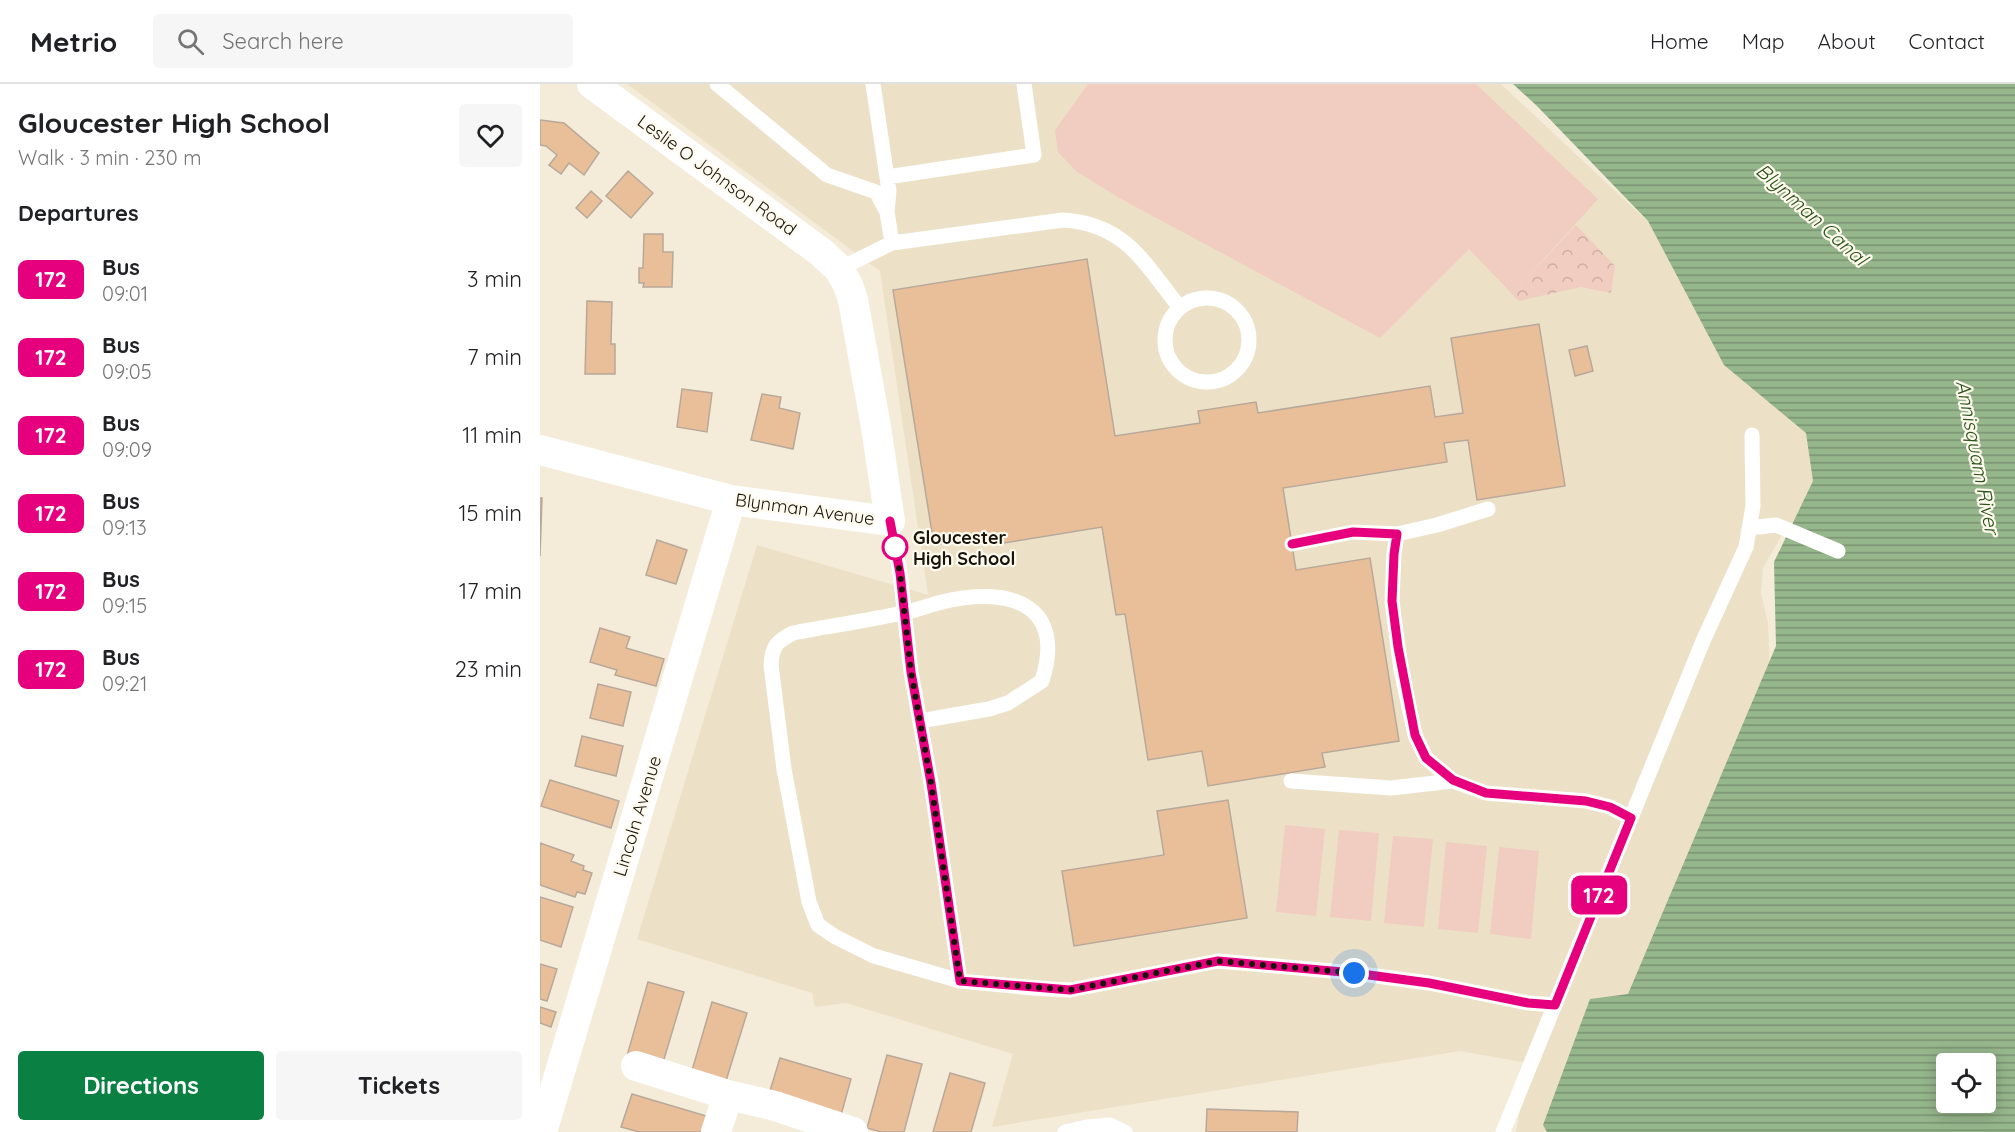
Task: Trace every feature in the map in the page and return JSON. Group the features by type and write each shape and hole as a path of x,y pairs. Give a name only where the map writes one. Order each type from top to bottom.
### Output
{"street":[{"name":"Leslie O Johnson Road","path":"592,84 802,237 839,269"},
{"name":"Blynman Avenue","path":"540,450 731,500 890,521 854,300 839,269"},
{"name":"Lincoln Avenue","path":"542,1132 731,500"},
{"path":"636,1066 728,1095 775,1106 853,1132"},
{"path":"716,1132 728,1095"}],"lane":[{"path":"717,84 827,175 876,192 887,212"},
{"path":"873,84 889,191 887,212 892,243"},
{"path":"887,177 1034,155 1024,84"},
{"path":"839,269 892,243 1063,220 1087,223 1118,236 1131,247 1180,308"},
{"path":"1211,298 1227,303 1239,313 1247,328 1249,344 1244,360 1233,373 1219,381 1203,382 1187,377 1174,367 1166,353 1165,336 1169,320 1180,308 1194,300 1211,298"},
{"path":"1503,1132 1703,641 1746,547 1753,506 1752,435"},
{"path":"1292,544 1353,532 1397,534 1437,525 1488,509"},
{"path":"890,521 900,573 911,672 931,783 960,981"},
{"path":"1749,528 1776,525 1838,551"},
{"path":"1397,534 1392,601 1401,670 1415,735 1426,758 1453,780 1486,793 1586,801 1610,807 1631,818"},
{"path":"920,721 989,709 1008,703 1042,681 1047,666 1048,641 1043,623 1032,608 1014,598 971,597 944,601 904,613 793,633 780,640 772,652 771,665 784,769 809,902 818,925 834,936 874,956 960,981 1070,990 1218,961 1354,973 1429,983 1528,1003 1555,1005"},
{"path":"1291,781 1391,788 1453,780"},
{"path":"1067,1132 1110,1125 1125,1132"}],"shaded area":[{"name":"Gloucester High School","path":"627,84 1501,84 1659,232 1824,441 1812,501 1783,533 1763,568 1761,593 1768,623 1770,673 1767,710 1567,1132 1516,1132 1528,1063 1460,1051 992,1127 1013,1054 846,1003 815,1007 812,993 637,939 757,545 928,595 880,271"}],"green space":[{"path":"1088,84 1476,84 1598,199 1512,294 1469,249 1380,338 1123,200 1077,172 1058,152 1055,130"},
{"path":"1576,225 1615,266 1611,293 1581,287 1519,301 1512,294"},
{"path":"1285,825 1325,829 1316,916 1276,912"},
{"path":"1339,830 1379,833 1371,921 1330,917"},
{"path":"1393,836 1433,839 1424,927 1384,923"},
{"path":"1446,842 1487,846 1478,933 1438,929"},
{"path":"1499,847 1539,851 1531,939 1490,934"}],"water":[{"path":"1513,84 2015,84 2015,1132 1547,1132 1543,1125 1590,999 1628,994 1776,646 1774,562 1813,481 1806,433 1724,365 1648,221"}],"building":[{"path":"540,120 564,123 599,153 584,175 569,163 561,174 549,165 557,155 546,146 540,145"},
{"path":"628,171 653,193 631,218 606,196"},
{"path":"591,191 602,201 587,218 576,208"},
{"path":"644,234 663,234 663,252 673,252 672,287 643,287 644,283 639,283 639,268 643,268"},
{"path":"1087,259 1115,436 1200,423 1198,411 1256,402 1258,413 1430,386 1435,417 1463,413 1451,338 1539,324 1565,486 1477,500 1468,440 1444,443 1447,462 1283,488 1296,570 1370,558 1399,741 1322,753 1325,767 1208,786 1202,751 1148,760 1125,614 1116,615 1102,527 998,544 997,535 934,545 893,290"},
{"path":"587,301 612,302 611,344 615,344 615,374 585,374"},
{"path":"1587,346 1593,371 1575,376 1569,350"},
{"path":"682,389 712,393 707,432 677,427"},
{"path":"762,394 781,397 779,408 800,413 793,449 751,440"},
{"path":"540,498 542,498 540,556"},
{"path":"657,540 687,550 676,584 646,575"},
{"path":"600,628 630,637 626,648 664,659 656,686 615,675 617,670 590,662"},
{"path":"598,684 631,692 623,726 590,718"},
{"path":"582,736 623,746 616,776 575,766"},
{"path":"550,780 619,801 611,828 541,806"},
{"path":"1228,800 1247,918 1074,946 1062,871 1164,855 1157,811"},
{"path":"540,843 574,855 571,861 584,866 583,870 592,873 585,894 577,892 575,897 540,885"},
{"path":"540,897 573,907 561,947 540,940"},
{"path":"540,964 557,969 547,1001 540,999"},
{"path":"648,982 684,992 662,1066 627,1056"},
{"path":"712,1002 747,1013 725,1084 691,1074"},
{"path":"540,1007 556,1012 551,1027 540,1023"},
{"path":"887,1055 922,1064 904,1132 881,1132 867,1128"},
{"path":"780,1058 851,1079 841,1115 769,1094"},
{"path":"950,1073 985,1083 971,1132 933,1132"},
{"path":"632,1094 713,1118 709,1132 639,1132 621,1127"},
{"path":"1207,1109 1298,1112 1297,1132 1206,1132"}],"bus line":[{"name":"172","path":"890,521 900,573 911,672 931,783 960,981 1070,990 1218,961 1354,973 1429,983 1528,1003 1555,1005 1631,818 1610,807 1586,801 1486,793 1453,780 1426,758 1415,735 1401,670 1392,601 1397,534 1353,532 1292,544"}],"place":[{"name":"Gloucester High School","path":"895,547"}],"route":[{"path":"895,547 911,672 931,783 960,981 1070,990 1218,961 1354,973"}],"water label":[{"name":"Blynman Canal","path":"1812,214"},
{"name":"Annisquam River","path":"1978,457"}]}
